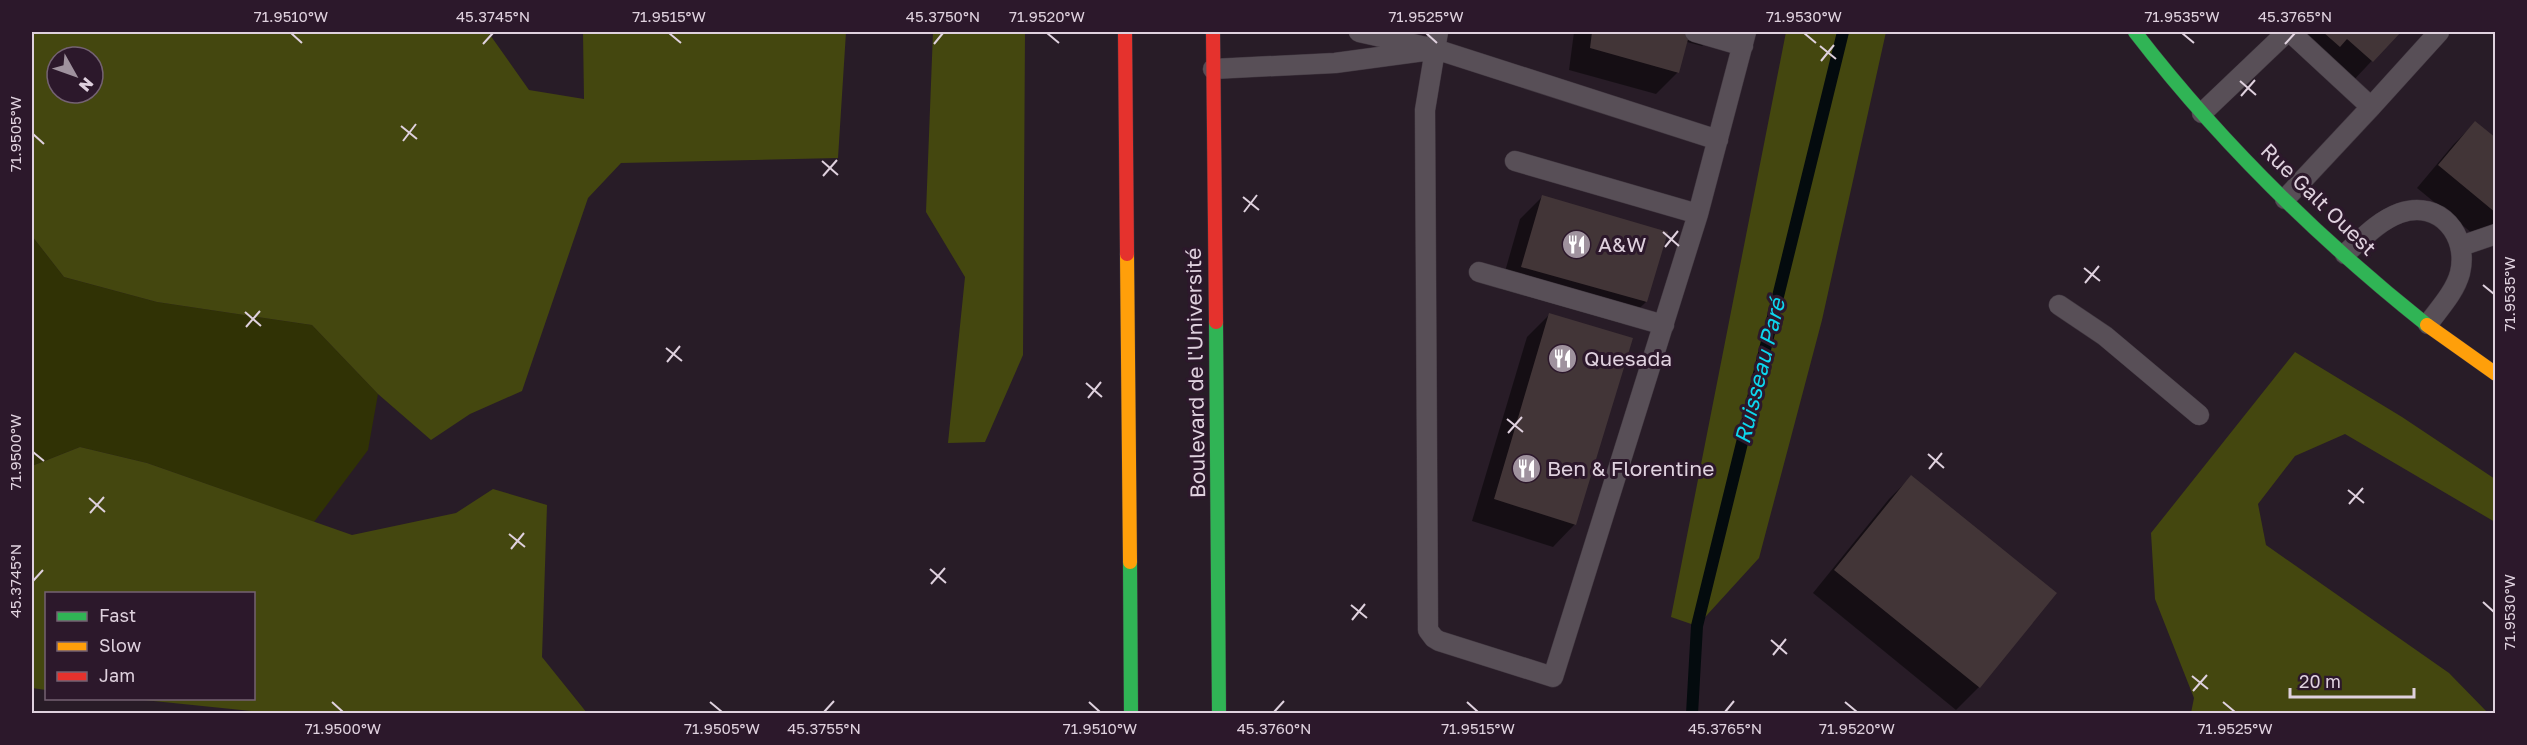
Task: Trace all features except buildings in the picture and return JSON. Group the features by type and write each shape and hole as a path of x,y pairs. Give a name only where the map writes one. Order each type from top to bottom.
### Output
{"main road":[{"path":"1125,32 1131,714"},
{"name":"Boulevard de l'Université","path":"1213,32 1219,714"},
{"name":"Rue Galt Ouest","path":"2134,32 2202,113 2286,200 2387,292 2496,374"}],"lane":[{"path":"1359,32 1437,40 1718,140"},
{"path":"1437,40 1425,110 1428,630 1434,638 1553,677 1698,214 1745,39 1695,32"},
{"path":"2202,113 2289,32 2371,106"},
{"path":"2286,200 2439,32"},
{"path":"1213,69 1335,63 1437,40"},
{"path":"1515,161 1698,214"},
{"path":"2345,254 2384,221 2402,213 2430,211 2445,219 2456,231 2461,246 2461,266 2457,281 2428,324"},
{"path":"2461,246 2496,234"},
{"path":"1479,272 1664,325"},
{"path":"2059,305 2105,336 2199,415"}],"shaded area":[{"path":"32,32 488,32 529,90 584,99 583,32 846,32 838,158 621,163 588,198 522,391 470,414 431,440 378,394 312,325 157,302 64,277 32,236"},
{"path":"933,32 1025,32 1023,355 985,442 948,443 965,277 926,212"},
{"path":"1786,32 1886,32 1822,320 1759,558 1697,626 1671,617"},
{"path":"32,236 64,277 157,302 312,325 378,394 368,450 314,522 147,463 80,447 32,466"},
{"path":"2295,352 2402,417 2495,479 2495,522 2345,434 2295,456 2258,504 2266,545 2449,673 2488,713 2191,713 2194,698 2155,599 2151,533"},
{"path":"80,447 147,463 352,535 456,513 493,489 547,505 542,657 587,713 281,714 144,700 255,700 255,592 45,592 45,690 32,688 32,466"}],"waterway":[{"name":"Ruisseau Paré","path":"1692,714 1697,626 1843,32"}],"traffic: fast":[{"path":"2135,32 2201,112 2272,187 2348,258 2427,325"},
{"path":"1216,322 1219,714"},
{"path":"1130,562 1131,714"}],"traffic: slow":[{"path":"1127,254 1130,562"},
{"path":"2427,325 2496,374"}],"traffic: jam":[{"path":"1125,32 1127,254"},
{"path":"1213,32 1216,322"}],"place":[{"name":"A&W","path":"1577,244"},
{"name":"Quesada","path":"1563,358"},
{"name":"Ben & Florentine","path":"1526,468"}]}
